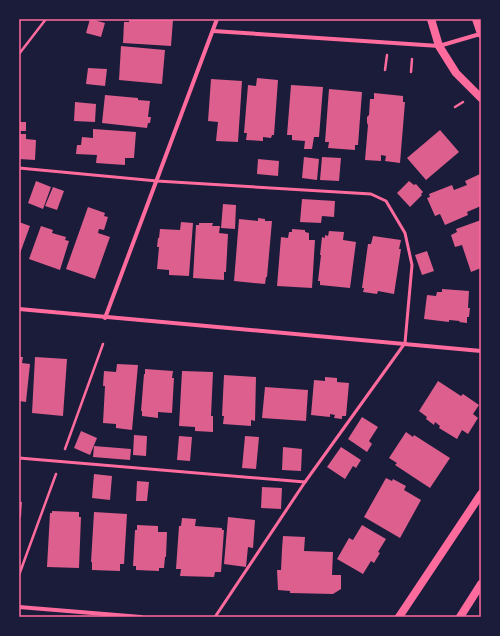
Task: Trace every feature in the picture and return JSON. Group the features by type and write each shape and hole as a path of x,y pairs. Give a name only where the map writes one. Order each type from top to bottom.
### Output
{"main road":[{"path":"431,19 439,46 456,73 481,98"},
{"path":"476,19 481,34"},
{"path":"399,617 481,494"},
{"path":"460,617 481,584"}],"street":[{"path":"105,318 217,19"},
{"path":"213,31 439,46 481,34"},
{"path":"19,309 481,351"},
{"path":"19,607 141,617"}],"lane":[{"path":"19,168 157,181 371,194 386,201 405,233 412,265 405,343 305,482 215,617"},
{"path":"19,458 305,482"}],"path":[{"path":"19,54 46,19"},
{"path":"385,70 386,57"},
{"path":"411,72 412,59"},
{"path":"64,450 103,344"},
{"path":"19,575 56,471"}],"building":[{"path":"90,19 105,23 101,37 86,33"},
{"path":"129,19 173,20 171,46 123,43 124,22 129,22"},
{"path":"121,46 165,50 162,84 119,80"},
{"path":"88,68 107,69 105,86 86,84"},
{"path":"257,78 278,80 274,135 272,135 271,138 263,137 263,141 246,140 247,133 244,133 248,85 256,86"},
{"path":"211,79 242,81 238,142 216,141 218,122 208,121"},
{"path":"291,85 323,87 319,137 314,137 312,149 304,149 305,141 292,140 292,135 287,135"},
{"path":"329,89 362,92 358,145 355,145 355,150 328,148 329,142 325,142"},
{"path":"374,93 403,96 403,102 405,102 400,163 385,161 386,156 381,155 381,161 365,160 368,125 367,117 369,115 370,99 374,99"},
{"path":"105,95 138,98 138,100 150,101 148,117 151,117 147,128 102,123"},
{"path":"75,102 96,104 95,122 74,121"},
{"path":"19,122 26,122 26,131 20,131"},
{"path":"93,129 136,132 134,158 125,158 125,165 96,163 97,155 76,154 77,145 81,145 82,137 93,138"},
{"path":"440,130 459,152 426,180 407,158"},
{"path":"19,134 26,134 26,139 36,140 35,160 19,159"},
{"path":"304,157 319,159 317,180 302,178"},
{"path":"322,157 341,158 339,181 320,180"},
{"path":"258,159 279,161 278,176 257,174"},
{"path":"480,174 481,206 467,212 468,215 445,225 440,214 435,216 427,198 430,197 429,194 452,185 454,190 467,185 465,181"},
{"path":"36,181 51,187 43,209 28,203"},
{"path":"409,181 414,185 416,184 423,192 421,194 422,195 410,207 397,193"},
{"path":"53,187 64,191 57,210 45,206"},
{"path":"302,199 335,201 334,217 322,216 321,223 300,222"},
{"path":"223,204 236,205 235,229 221,228"},
{"path":"88,207 105,213 104,216 108,217 104,230 99,229 98,233 110,237 95,279 66,269"},
{"path":"258,218 265,219 265,221 272,221 267,277 265,284 234,281 239,219 258,221"},
{"path":"481,220 481,268 471,272 462,245 455,247 451,235 457,232 456,229"},
{"path":"19,222 30,226 19,256"},
{"path":"181,222 193,223 189,276 169,275 169,270 157,269 159,247 157,247 160,229 180,230"},
{"path":"199,223 213,223 212,226 220,226 219,233 228,234 226,272 224,272 224,280 193,278 196,225 199,225"},
{"path":"41,226 53,230 52,233 66,237 65,240 69,241 60,270 29,259"},
{"path":"292,229 305,230 305,232 309,233 309,240 315,240 312,288 277,286 281,237 288,238 289,232 292,232"},
{"path":"329,231 344,232 343,240 356,242 350,288 320,285 320,281 318,281 322,237 325,238 325,235 328,236"},
{"path":"373,236 401,240 394,294 378,291 377,294 363,292 364,288 362,288 368,244 371,244"},
{"path":"427,251 434,271 422,275 415,255"},
{"path":"442,289 469,291 468,308 470,308 467,323 459,322 460,321 449,320 449,322 424,319 427,295 436,296 437,292 442,292"},
{"path":"19,357 23,357 22,363 30,364 26,402 19,401"},
{"path":"35,357 67,359 63,416 32,413"},
{"path":"117,364 138,365 132,430 116,428 116,424 103,423 105,386 103,386 104,371 116,372"},
{"path":"145,369 173,371 172,413 158,412 158,418 142,416 141,411"},
{"path":"182,371 213,372 211,416 213,416 213,432 195,431 195,427 179,426"},
{"path":"224,375 256,377 255,421 251,420 251,426 223,424"},
{"path":"325,377 337,378 337,382 349,383 346,416 342,416 342,419 334,418 335,415 330,414 330,417 311,415 314,380 325,381"},
{"path":"438,381 461,396 463,394 479,405 473,414 478,418 468,434 462,430 457,439 439,428 440,426 435,422 434,425 419,411"},
{"path":"265,387 308,390 306,421 262,418"},
{"path":"362,417 378,427 369,441 372,444 367,452 348,439"},
{"path":"81,431 97,438 90,455 74,448"},
{"path":"406,432 413,437 414,435 450,458 430,488 395,465 397,463 389,458"},
{"path":"134,435 147,436 146,456 133,455"},
{"path":"179,436 192,437 190,461 177,460"},
{"path":"245,436 259,437 256,469 242,468"},
{"path":"94,446 131,449 130,460 93,457"},
{"path":"283,447 302,449 301,471 282,470"},
{"path":"341,447 361,460 356,468 353,466 345,479 327,467"},
{"path":"94,474 112,476 110,500 92,498"},
{"path":"386,478 392,481 393,479 406,486 404,490 421,500 400,538 364,517"},
{"path":"137,481 149,482 147,501 136,501"},
{"path":"262,487 282,488 281,509 261,508"},
{"path":"19,502 22,502 21,517 19,517"},
{"path":"52,511 79,512 79,517 81,517 79,568 47,567 50,513 52,513"},
{"path":"94,512 127,514 124,564 120,564 120,571 92,570 91,562"},
{"path":"228,517 255,520 253,548 248,547 246,567 224,564"},
{"path":"182,518 196,519 195,526 222,528 222,530 224,530 221,572 215,572 214,577 180,576 181,569 176,569 179,526 181,526"},
{"path":"137,525 158,526 158,532 167,532 164,568 159,568 159,571 136,570 136,566 133,566 135,530 137,530"},
{"path":"362,525 386,539 378,552 380,553 374,563 371,561 363,574 337,559 349,538 353,540"},
{"path":"283,536 305,537 304,551 333,552 332,575 341,575 341,589 333,594 290,593 290,591 278,590 277,570 281,570"}]}
